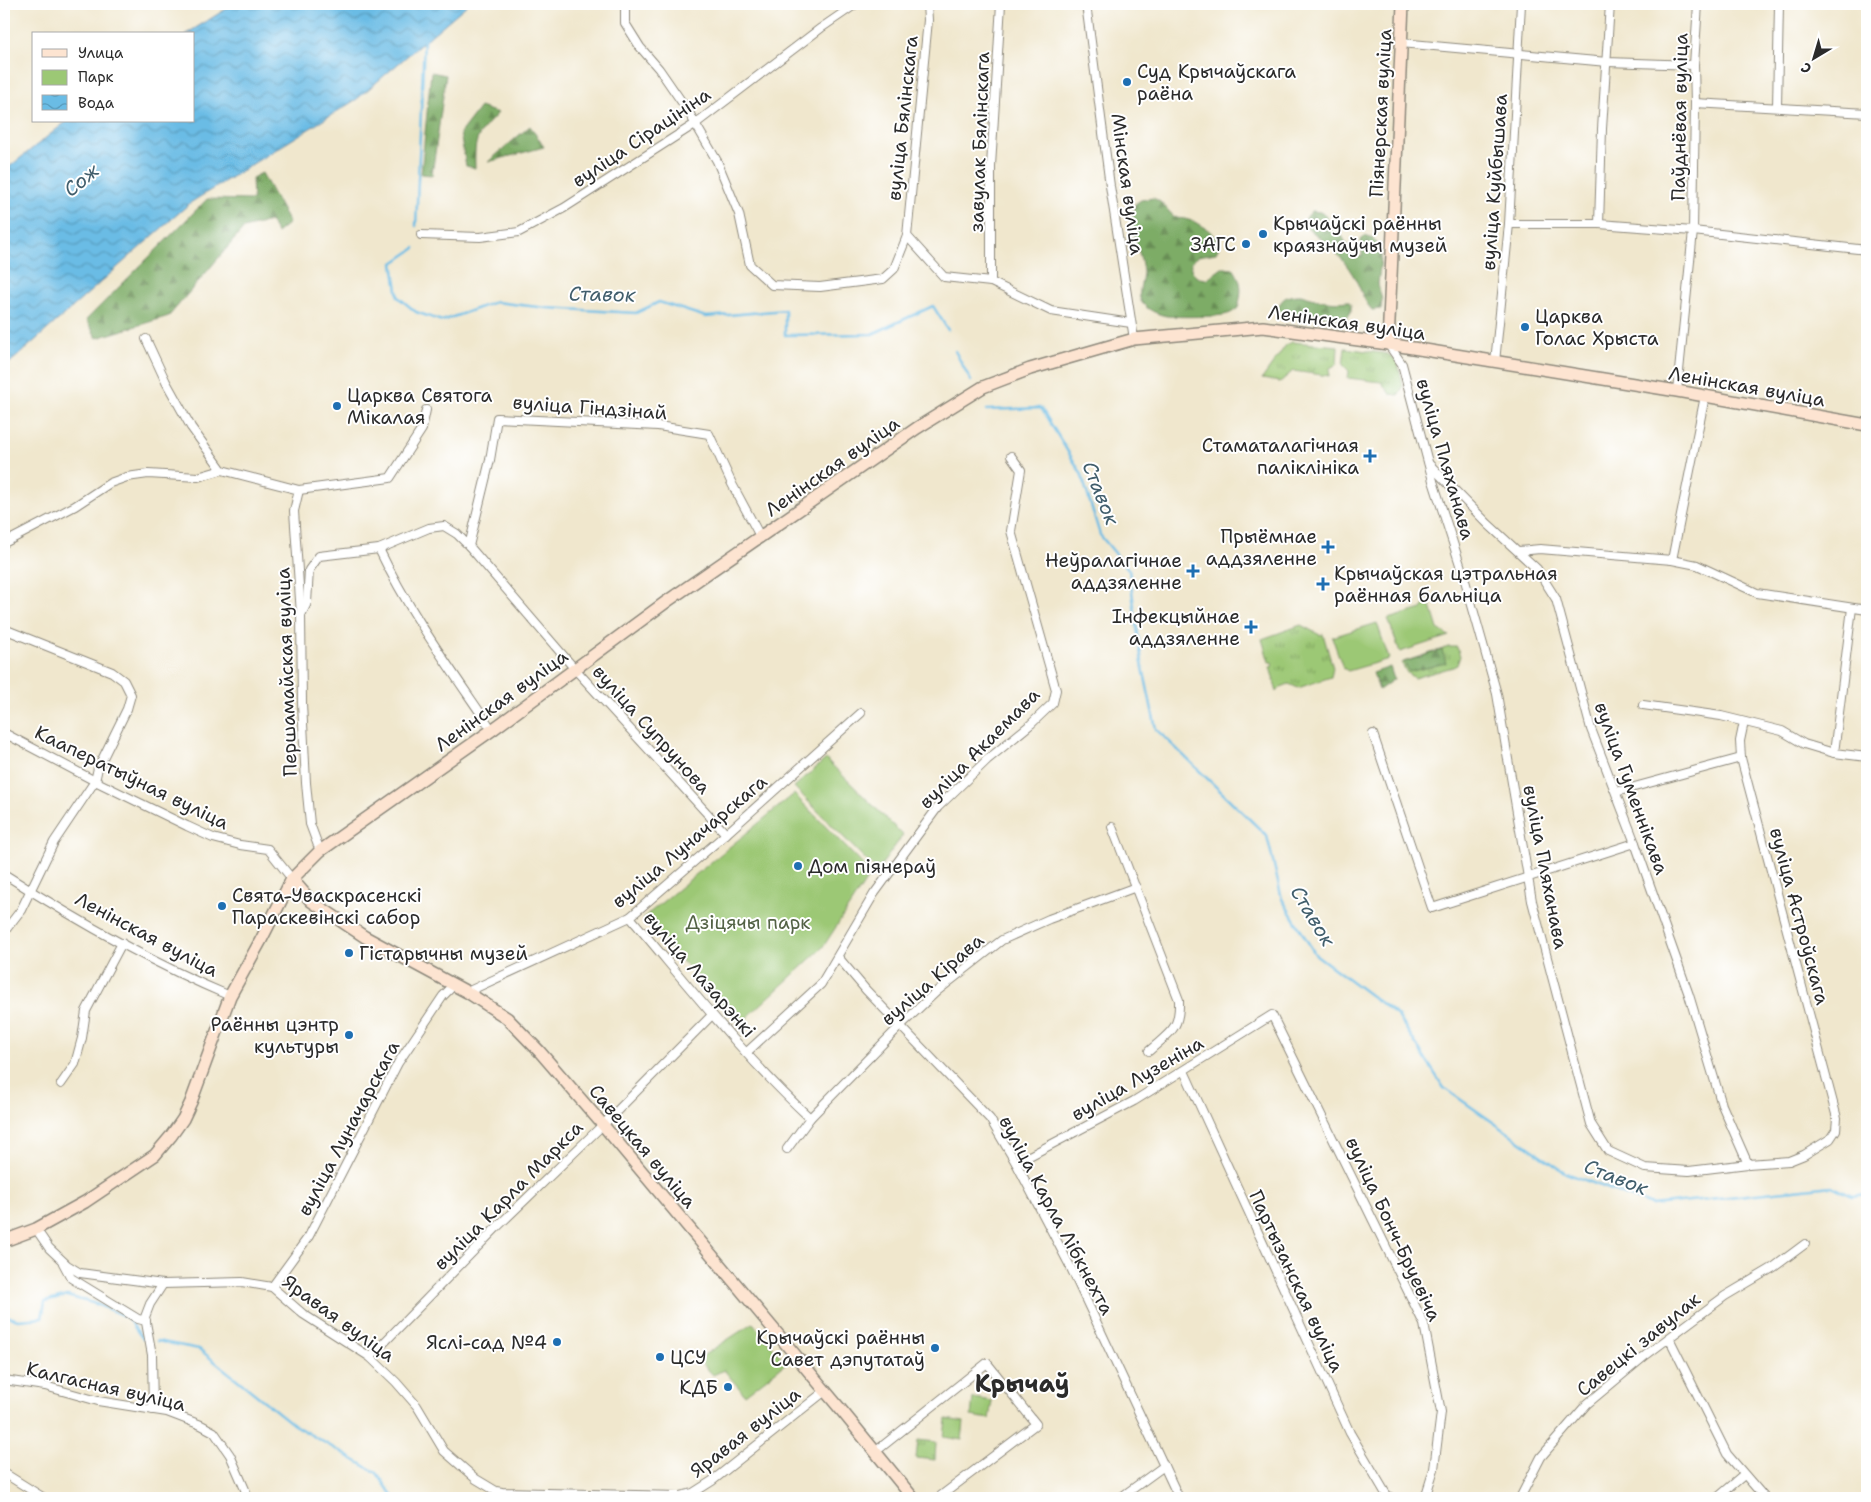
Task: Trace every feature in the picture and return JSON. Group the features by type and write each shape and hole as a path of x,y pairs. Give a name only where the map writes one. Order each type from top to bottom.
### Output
{"main road":[{"name":"Піянерская вуліца","path":"1388,344 1403,4"},
{"name":"Ленінская вуліца","path":"230,996 292,879 320,851 492,730 666,602 761,538 917,428 983,387 1038,366 1134,339 1263,327 1388,344 1867,424"},
{"name":"Савецкая вуліца","path":"292,879 311,901 366,938 467,992 507,1018 540,1052 603,1125 913,1498"},
{"path":"4,1240 36,1229 85,1202 155,1154 183,1119 230,996"}],"street":[{"path":"627,4 625,7 625,23 695,124"},
{"name":"вуліца Сірацініна","path":"422,236 480,237 520,232 564,208 695,124 821,28 856,4"},
{"name":"вуліца Бялінскага","path":"695,124 717,161 730,189 739,214 750,265 772,285 820,287 883,279 894,269 907,236 928,20 927,4"},
{"name":"завулак Бялінскага","path":"991,282 991,166 1001,4"},
{"name":"Мінская вуліца","path":"1086,4 1134,339"},
{"name":"вуліца Куйбышава","path":"1495,362 1509,224 1521,4"},
{"path":"1599,224 1602,129 1610,4"},
{"name":"Паўднёвая вуліца","path":"1677,391 1693,231 1694,65 1698,4"},
{"path":"1776,107 1779,4"},
{"path":"1401,43 1607,62 1694,65"},
{"path":"1695,103 1867,113"},
{"path":"1509,224 1599,224 1693,231 1867,250"},
{"path":"907,236 944,277 991,282 1051,311 1131,323"},
{"path":"146,338 183,414 222,470"},
{"name":"вуліца Пляханава","path":"1388,344 1402,364 1427,462 1464,577 1497,694 1532,901 1591,1124 1608,1151 1645,1168 1689,1171 1789,1161 1804,1155 1830,1139 1836,1130 1837,1118"},
{"path":"1672,560 1704,396"},
{"path":"4,543 76,506 110,483 127,477 148,474 198,477 222,470 300,490 390,478 422,429 426,410"},
{"name":"вуліца Гіндзінай","path":"469,546 490,460 497,418 658,426 709,434 732,484 761,538"},
{"name":"вуліца Акаемава","path":"747,1052 822,984 874,894 938,807 987,760 1031,724 1053,703 1056,690 1011,531 1021,470 1011,456"},
{"name":"вуліца Гуменнікава","path":"1427,462 1488,524 1537,568 1556,599 1591,729 1635,843 1689,995 1722,1106 1748,1164"},
{"name":"Першамайская вуліца","path":"300,490 294,511 306,782 310,824 320,851"},
{"path":"300,614 307,604 309,570 319,556 379,549 429,528 444,526 458,534 469,546"},
{"name":"вуліца Супрунова","path":"469,546 574,668 726,834"},
{"path":"379,549 395,582 436,649 492,730"},
{"path":"1519,551 1540,549 1672,560 1704,568 1757,593 1867,610"},
{"path":"1834,753 1852,608"},
{"path":"4,628 112,672 124,681 131,695 127,710 98,768 95,781 54,842 31,891 4,932"},
{"path":"1643,705 1721,716 1782,731 1804,744 1834,753 1867,757"},
{"name":"вуліца Луначарскага","path":"467,992 630,917 861,713"},
{"name":"вуліца Астроўскага","path":"1744,722 1740,741 1741,758 1837,1118"},
{"name":"Кааператыўная вуліца","path":"4,733 95,781 213,838 240,845 268,849 292,879"},
{"path":"1372,734 1432,908 1528,879 1635,843"},
{"path":"1616,792 1741,758"},
{"path":"1112,827 1179,1000 1180,1016 1175,1027 1149,1051"},
{"name":"Ленінская вуліца","path":"4,874 181,976 230,996"},
{"name":"вуліца Кірава","path":"787,1149 810,1118 900,1026 937,991 1002,940 1067,912 1136,887"},
{"name":"вуліца Лазарэнкі","path":"630,917 712,1015 778,1088 810,1118"},
{"path":"60,1084 75,1064 82,1038 86,1011 122,943"},
{"name":"вуліца Карла Лібкнехта","path":"838,957 900,1026 990,1119 1016,1163 1071,1268 1179,1498"},
{"name":"вуліца Луначарскага","path":"272,1287 309,1236 398,1063 443,996 454,985"},
{"name":"вуліца Карла Маркса","path":"370,1357 496,1228 603,1125 712,1015"},
{"name":"вуліца Лузеніна","path":"1016,1163 1134,1101 1272,1015"},
{"name":"вуліца Бонч-Бруевіча","path":"1272,1015 1424,1324 1441,1412 1434,1469 1426,1498"},
{"name":"Партызанская вуліца","path":"1184,1071 1350,1433 1388,1496"},
{"name":"Яравая вуліца","path":"36,1229 49,1248 80,1273 163,1284 242,1282 272,1287 303,1314 370,1357 396,1382 416,1406 444,1451 476,1479 496,1491 523,1494 680,1497 693,1493 712,1481 825,1391"},
{"name":"Савецкі завулак","path":"1520,1498 1541,1457 1587,1404 1725,1296 1774,1267 1805,1244"},
{"path":"61,1259 71,1278 138,1319 146,1321"},
{"path":"153,1410 152,1355 145,1317 150,1304 163,1284"},
{"path":"1669,1338 1728,1454 1765,1498"},
{"path":"875,1452 987,1363 1036,1424 938,1498"},
{"name":"Калгасная вуліца","path":"4,1380 44,1386 98,1400 167,1412 214,1432 230,1455 247,1498"},
{"path":"1120,1498 1164,1466"},
{"path":"4,1473 44,1498"},
{"path":"1717,1498 1744,1475"},
{"path":"1378,1498 1388,1496"}],"green space":[{"path":"431,72 446,75 432,175 421,174"},
{"path":"480,107 498,113 478,137 475,149 475,168 466,166 460,133"},
{"path":"530,126 544,147 488,162"},
{"path":"262,173 289,223 277,233 270,221 244,228 169,316 97,338 86,320 207,199 253,200 252,178"},
{"path":"1153,198 1174,216 1202,225 1211,232 1219,247 1216,253 1198,256 1191,262 1192,271 1198,278 1207,279 1222,268 1233,268 1239,278 1241,287 1238,308 1224,315 1172,316 1156,313 1143,304 1140,295 1143,271 1132,223 1135,204 1141,200"},
{"path":"1312,211 1320,212 1326,216 1335,231 1342,236 1353,255 1362,257 1360,240 1365,236 1373,239 1382,250 1378,284 1382,300 1381,309 1372,310 1344,261 1306,227 1306,218"},
{"path":"1301,295 1324,301 1348,301 1351,305 1351,312 1347,318 1304,314 1294,316 1282,313 1278,308 1287,297"},
{"path":"1292,342 1338,346 1337,364 1330,368 1329,376 1293,371 1280,382 1262,379 1286,345"},
{"path":"1345,348 1388,354 1398,362 1403,386 1399,395 1390,394 1381,382 1348,378 1349,371 1343,365"},
{"path":"1430,603 1438,629 1449,636 1400,652 1388,619 1422,609"},
{"path":"1377,623 1389,659 1348,671 1343,668 1332,637"},
{"path":"1301,625 1320,635 1323,634 1333,668 1331,677 1298,688 1289,684 1281,687 1277,692 1270,667 1273,666 1272,662 1269,662 1262,639"},
{"path":"1449,647 1457,647 1460,656 1457,665 1453,667 1414,678 1407,673 1402,664 1403,662"},
{"path":"1442,650 1446,663 1409,672 1404,662"},
{"path":"1390,667 1394,679 1379,690 1373,673"},
{"path":"826,759 903,835 877,871 794,787"},
{"name":"Дзіцячы парк","path":"794,794 871,873 823,947 740,1024 643,918"},
{"path":"753,1323 786,1363 745,1395 724,1370 713,1375 698,1359"},
{"path":"973,1398 992,1401 989,1419 971,1416"},
{"path":"946,1419 964,1422 962,1440 944,1437"},
{"path":"918,1440 936,1442 935,1460 916,1458"}],"water":[{"name":"Сож","path":"234,4 468,4 357,99 190,203 4,368 4,171 66,122 195,122 195,32 189,32"}],"waterway":[{"name":"Ставок","path":"416,226 424,41"},
{"name":"Ставок","path":"415,248 393,263 398,297 416,312 442,321 495,302 547,308 636,313 659,302 706,317 785,310 785,335 872,334 933,306 948,330"},
{"name":"Ставок","path":"955,351 971,381"},
{"name":"Ставок","path":"987,410 1041,408 1081,473 1100,535 1129,570 1142,663 1156,729 1267,836 1282,899 1315,954 1398,1016 1444,1088 1566,1173 1652,1205 1832,1186 1852,1196 1867,1194"},
{"path":"4,1315 18,1320 42,1318 45,1302 67,1296 96,1304 127,1317 143,1339"},
{"path":"157,1341 199,1349 294,1425 377,1473 394,1498"}],"place":[{"name":"Суд Крычаўскага раёна","path":"1127,82"},
{"name":"Крычаўскі раённы краязнаўчы музей","path":"1263,234"},
{"name":"ЗАГС","path":"1246,244"},
{"name":"Царква Голас Хрыста","path":"1525,327"},
{"name":"Царква Святога Мікалая","path":"337,406"},
{"name":"Стаматалагічная паліклініка","path":"1370,456"},
{"name":"Прыёмнае аддзяленне","path":"1328,547"},
{"name":"Неўралагічнае аддзяленне","path":"1193,571"},
{"name":"Крычаўская цэтральная раённая бальніца","path":"1323,584"},
{"name":"Інфекцыйнае аддзяленне","path":"1251,627"},
{"name":"Дом піянераў","path":"798,866"},
{"name":"Свята-Уваскрасенскі Параскевінскі сабор","path":"222,906"},
{"name":"Гістарычны музей","path":"349,953"},
{"name":"Раённы цэнтр культуры","path":"349,1035"},
{"name":"Яслі-сад №4","path":"557,1342"},
{"name":"Крычаўскі раённы Савет дэпутатаў","path":"935,1348"},
{"name":"ЦСУ","path":"660,1357"},
{"name":"КДБ","path":"728,1387"}],"district":[{"name":"Крычаў","path":"1022,1384"}]}
